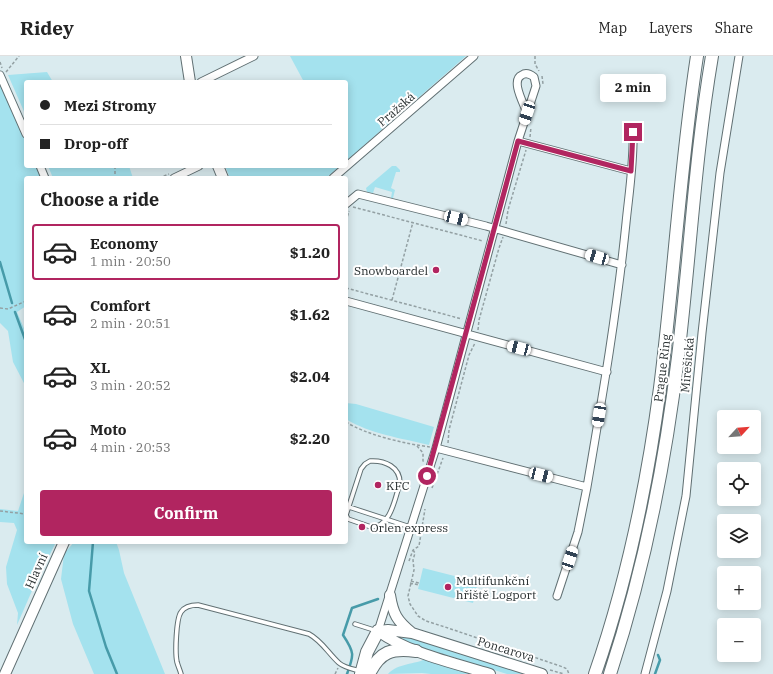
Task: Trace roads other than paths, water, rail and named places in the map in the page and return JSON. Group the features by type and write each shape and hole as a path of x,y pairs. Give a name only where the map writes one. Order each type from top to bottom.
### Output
{"highway":[{"name":"Prague Ring","path":"597,669 615,609 634,536 651,448 660,387 697,56"},
{"name":"Prague Ring","path":"611,671 632,601 648,539 664,460 673,398 701,136 712,56"},
{"path":"363,673 367,652 378,631"},
{"path":"363,673 387,653 399,650 416,651"}],"main road":[{"path":"186,56 190,80"},
{"name":"Hlavní","path":"5,674 63,544"},
{"path":"390,595 397,619 412,633"},
{"path":"378,631 388,630 412,633"},
{"path":"378,631 395,642 416,651 490,674"},
{"name":"Poncarova","path":"412,633 462,649 546,672"}],"street":[{"path":"205,80 254,56"},
{"name":"Pražská","path":"348,165 474,56"},
{"name":"Mirešická","path":"645,674 667,591 686,496 720,173 739,56"},
{"path":"378,631 436,448 518,141 527,113 536,83 532,75 524,74 518,78 516,83 527,113"},
{"path":"1,76 24,129"},
{"path":"557,596 578,532 607,372 622,265 631,171 633,132"},
{"path":"518,141 631,171"},
{"path":"178,176 195,168"},
{"name":"Pražská","path":"335,176 345,168"},
{"path":"348,202 358,194 495,228 622,265"},
{"path":"348,302 607,372"},
{"path":"436,448 587,487"}],"lane":[{"path":"348,519 372,527 380,525 388,520 400,483 400,477 398,471 392,466 376,461 365,464 361,469 349,507 388,520 411,530"},
{"path":"634,536 648,539"},
{"path":"181,674 177,660 176,642 179,617 181,612 191,605 198,605 308,634 321,642 340,663 346,667 363,673"},
{"path":"355,624 378,631"}],"waterway":[{"path":"0,262 12,303"},
{"path":"15,312 24,337"},
{"path":"93,544 89,591 106,647 117,674"},
{"path":"347,674 352,654 350,646 343,635 352,608 378,599"},
{"path":"655,674 660,660 658,655"}],"place":[{"name":"Snowboardel","path":"436,270"},
{"name":"KFC","path":"378,485"},
{"name":"Orlen express","path":"362,527"},
{"name":"Multifunkční hřiště Logport","path":"448,587"}]}
